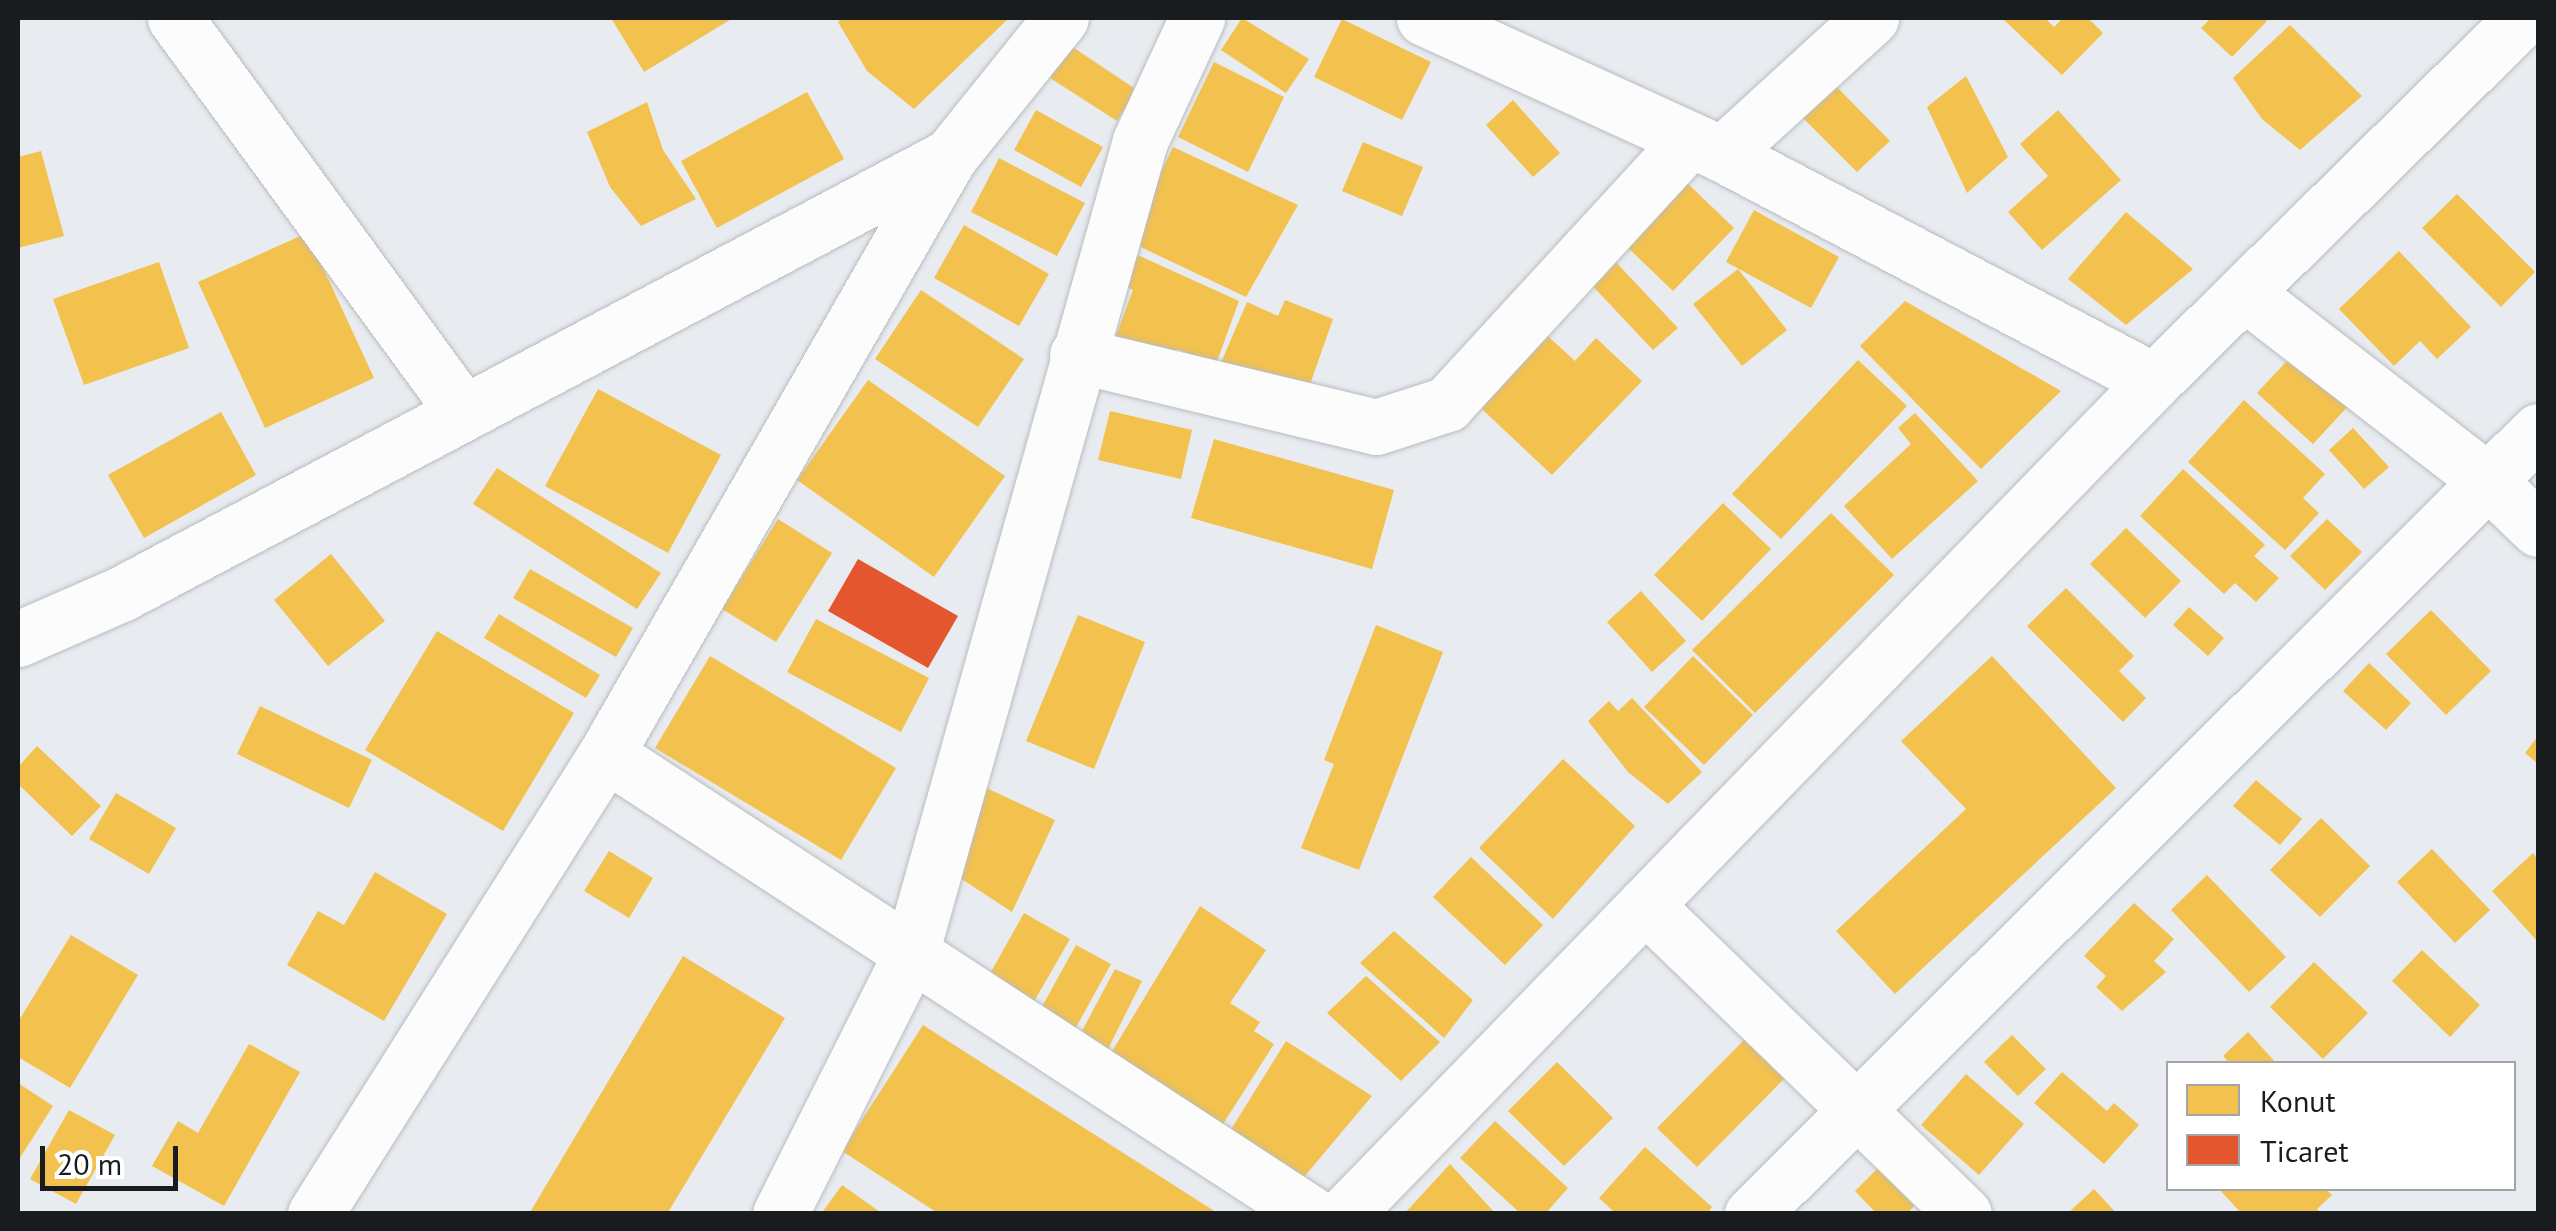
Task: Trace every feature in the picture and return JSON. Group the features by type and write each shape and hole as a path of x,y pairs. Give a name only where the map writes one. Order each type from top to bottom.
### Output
{"street":[{"path":"176,18 462,412"},
{"path":"314,1214 606,754 950,156 1060,18"},
{"path":"780,1214 910,953 1076,355 1140,141 1198,18"},
{"path":"1424,18 1705,148 2154,381"},
{"path":"1076,355 1376,427 1447,404 1705,148 1872,18"},
{"path":"1345,1214 2154,381 2523,18"},
{"path":"18,638 121,594 950,156"},
{"path":"2246,294 2488,482 2538,529"},
{"path":"1752,1214 2538,432"},
{"path":"606,754 1312,1214"},
{"path":"1645,905 1854,1112 1964,1214"}],"building: Konut":[{"path":"611,18 733,18 644,72"},
{"path":"842,18 1009,18 914,109 867,71 838,22"},
{"path":"1242,18 1309,59 1286,93 1221,50"},
{"path":"2002,18 2045,18 2054,27 2063,18 2088,18 2103,33 2062,75"},
{"path":"2211,18 2267,21 2232,57 2201,28"},
{"path":"1342,19 1431,62 1402,120 1314,77"},
{"path":"2290,25 2362,96 2300,150 2262,119 2233,78"},
{"path":"1068,44 1137,90 1117,121 1047,76"},
{"path":"1214,62 1284,97 1248,172 1178,137"},
{"path":"1966,76 2008,157 1967,193 1927,107"},
{"path":"1834,84 1890,141 1857,172 1801,116"},
{"path":"807,92 844,159 717,228 681,161"},
{"path":"1513,100 1560,153 1533,177 1486,125"},
{"path":"647,102 663,150 696,199 641,226 610,187 587,132"},
{"path":"1036,110 1103,147 1081,187 1014,150"},
{"path":"2058,110 2121,180 2042,250 2008,212 2048,176 2020,144"},
{"path":"1363,142 1423,167 1402,216 1342,191"},
{"path":"1173,147 1298,205 1246,297 1128,241"},
{"path":"41,151 64,236 18,248 18,157"},
{"path":"999,158 1085,203 1057,256 971,212"},
{"path":"1684,180 1734,228 1673,291 1623,243"},
{"path":"2457,194 2535,272 2501,307 2422,228"},
{"path":"1754,210 1839,257 1811,308 1726,262"},
{"path":"2126,212 2193,269 2126,325 2068,279"},
{"path":"964,225 1049,274 1019,326 934,278"},
{"path":"307,233 374,378 265,428 198,282"},
{"path":"2399,251 2471,327 2437,359 2420,341 2394,366 2339,309"},
{"path":"1131,252 1239,301 1216,364 1177,349 1172,366 1111,349 1133,290 1121,285"},
{"path":"1610,256 1678,328 1653,350 1585,278"},
{"path":"159,262 189,348 84,385 53,299"},
{"path":"1738,269 1787,330 1742,366 1693,304"},
{"path":"921,290 1024,359 978,427 875,359"},
{"path":"1285,300 1333,319 1307,393 1220,365 1247,302 1278,316"},
{"path":"1905,301 2061,391 1981,469 1860,346"},
{"path":"1538,327 1575,361 1596,338 1642,381 1552,475 1470,398"},
{"path":"2297,350 2352,402 2313,444 2257,393"},
{"path":"1858,360 1907,406 1781,539 1732,494"},
{"path":"868,380 1005,476 934,577 797,480"},
{"path":"598,389 721,455 668,553 545,486"},
{"path":"2244,400 2325,474 2303,498 2319,513 2285,550 2188,462"},
{"path":"1110,411 1192,430 1181,479 1098,460"},
{"path":"221,412 256,475 144,538 108,475"},
{"path":"1915,413 1978,481 1892,559 1844,506 1911,444 1898,428"},
{"path":"2353,428 2389,467 2364,489 2329,450"},
{"path":"1214,439 1394,490 1372,569 1191,518"},
{"path":"497,468 661,573 637,609 473,504"},
{"path":"2183,469 2265,545 2254,556 2279,578 2256,602 2235,583 2224,594 2140,516"},
{"path":"1723,503 1771,549 1702,621 1654,575"},
{"path":"1831,513 1894,575 1755,713 1692,650"},
{"path":"778,519 832,553 776,642 722,609"},
{"path":"2327,519 2362,552 2325,590 2290,556"},
{"path":"2126,528 2181,581 2145,618 2090,564"},
{"path":"331,554 385,621 328,666 274,600"},
{"path":"530,569 633,628 616,657 513,598"},
{"path":"2066,588 2134,656 2119,671 2146,698 2123,722 2027,626"},
{"path":"1641,591 1686,641 1652,672 1607,622"},
{"path":"2189,607 2224,638 2208,656 2173,625"},
{"path":"2431,610 2491,671 2446,715 2386,654"},
{"path":"499,614 600,675 586,698 484,638"},
{"path":"1078,615 1145,642 1094,769 1026,741"},
{"path":"816,619 929,678 901,732 787,672"},
{"path":"1376,625 1443,652 1359,870 1301,848 1334,764 1324,760"},
{"path":"437,631 574,713 503,831 365,750"},
{"path":"710,656 896,768 841,860 655,748"},
{"path":"1693,656 1753,715 1704,765 1644,707"},
{"path":"1992,656 2116,788 1895,994 1836,931 1966,809 1901,741"},
{"path":"2369,663 2411,703 2386,730 2343,691"},
{"path":"1632,698 1702,772 1668,804 1628,772 1588,721 1609,701 1618,711"},
{"path":"260,706 372,760 349,808 237,754"},
{"path":"2538,736 2538,764 2525,753"},
{"path":"37,746 101,806 72,836 18,784 18,767"},
{"path":"1563,759 1635,826 1553,919 1479,848"},
{"path":"2256,780 2302,819 2280,845 2233,806"},
{"path":"978,784 1055,820 1012,912 960,878"},
{"path":"116,793 176,828 149,874 89,839"},
{"path":"2321,818 2370,866 2320,917 2270,870"},
{"path":"2432,849 2490,910 2455,943 2397,882"},
{"path":"609,851 653,878 629,918 584,891"},
{"path":"2533,853 2538,859 2538,942 2492,891"},
{"path":"1471,857 1543,925 1505,965 1433,897"},
{"path":"375,872 447,914 384,1021 287,965 318,911 344,925"},
{"path":"2207,875 2286,957 2249,992 2171,910"},
{"path":"2134,903 2174,939 2154,961 2166,972 2122,1011 2096,987 2106,976 2084,956"},
{"path":"1200,906 1266,950 1230,1003 1260,1022 1254,1031 1274,1044 1216,1135 1111,1053"},
{"path":"1024,913 1070,939 1032,1005 987,979"},
{"path":"1394,931 1473,1000 1444,1038 1360,963"},
{"path":"71,935 138,975 70,1088 18,1057 18,1022"},
{"path":"1076,945 1111,964 1074,1031 1039,1012"},
{"path":"2422,950 2480,1005 2450,1037 2392,981"},
{"path":"683,956 785,1018 667,1214 529,1214"},
{"path":"2314,962 2368,1013 2323,1059 2270,1007"},
{"path":"1115,969 1142,981 1107,1051 1082,1031"},
{"path":"1366,976 1440,1042 1401,1081 1327,1013"},
{"path":"923,1025 1219,1214 939,1214 842,1151"},
{"path":"2248,1032 2274,1061 2227,1061 2223,1056"},
{"path":"2012,1035 2046,1069 2018,1096 1984,1062"},
{"path":"1746,1038 1786,1077 1697,1167 1657,1128"},
{"path":"1286,1041 1372,1096 1304,1177 1230,1131"},
{"path":"249,1044 300,1072 224,1206 152,1166 178,1121 198,1133"},
{"path":"1557,1062 1613,1118 1564,1166 1508,1111"},
{"path":"2062,1072 2107,1111 2114,1103 2139,1125 2104,1164 2034,1103"},
{"path":"1966,1074 2024,1124 1979,1175 1921,1125"},
{"path":"18,1083 53,1106 18,1161"},
{"path":"69,1110 115,1135 76,1204 30,1179"},
{"path":"1495,1121 1568,1188 1545,1214 1521,1214 1460,1158"},
{"path":"1645,1147 1712,1207 1707,1214 1616,1214 1599,1198"},
{"path":"1450,1164 1496,1214 1404,1214"},
{"path":"1878,1168 1914,1206 1907,1214 1877,1214 1855,1191"},
{"path":"842,1185 883,1214 821,1214"},
{"path":"2094,1189 2117,1214 2067,1214"},
{"path":"2221,1191 2328,1191 2332,1195 2317,1209 2322,1214 2242,1214"}],"building: Ticaret":[{"path":"858,559 958,616 928,668 828,611"}]}
